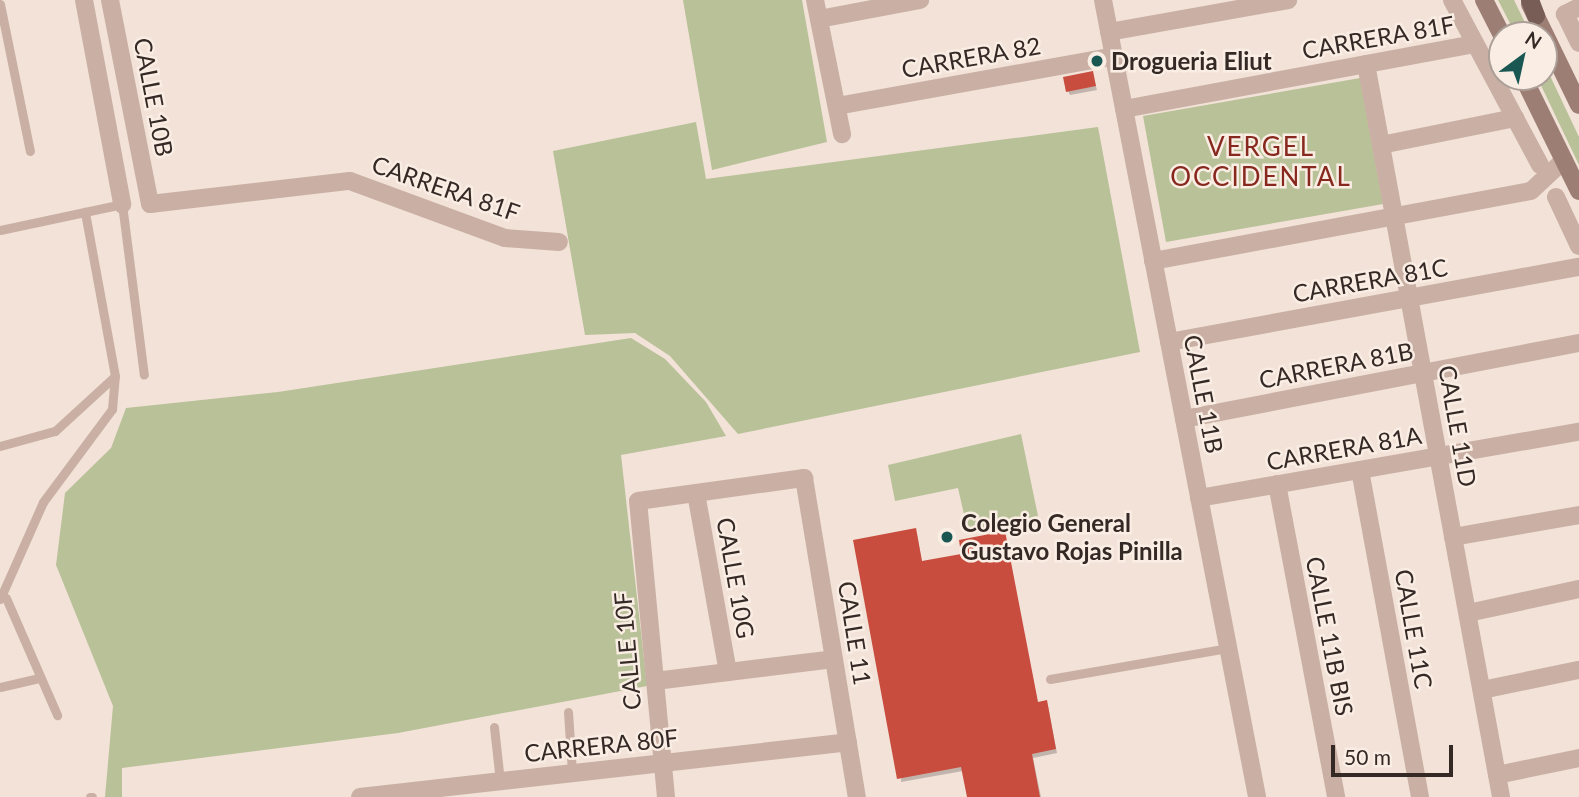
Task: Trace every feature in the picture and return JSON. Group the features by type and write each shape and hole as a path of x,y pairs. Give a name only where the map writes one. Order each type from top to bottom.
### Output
{"main road":[{"path":"1484,0 1495,21"},
{"path":"1531,5 1579,105"},
{"path":"1530,91 1579,191"}],"street":[{"name":"CALLE 10B","path":"84,0 122,204"},
{"name":"CALLE 10B","path":"110,0 150,204"},
{"path":"815,0 842,134"},
{"path":"819,19 920,0"},
{"name":"CALLE 11B","path":"1103,0 1257,797"},
{"path":"1109,32 1287,0"},
{"path":"1452,0 1539,164"},
{"path":"1572,11 1579,43"},
{"name":"CARRERA 81F","path":"1124,109 1475,44"},
{"name":"CARRERA 82","path":"837,106 1114,56"},
{"name":"CALLE 11D","path":"1366,64 1501,797"},
{"path":"1381,145 1515,118"},
{"path":"1153,261 1531,191 1564,160"},
{"name":"CARRERA 81F","path":"150,204 350,181 505,238 559,242"},
{"path":"1556,197 1579,246"},
{"name":"CARRERA 81C","path":"1169,342 1579,267"},
{"name":"CARRERA 81B","path":"1184,419 1579,343"},
{"name":"CARRERA 81A","path":"1199,498 1579,432"},
{"name":"CALLE 11C","path":"1360,470 1420,797"},
{"name":"CALLE 11","path":"696,493 804,478 857,797"},
{"name":"CALLE 11B BIS","path":"1277,484 1336,797"},
{"name":"CALLE 10F","path":"666,797 638,501 696,493"},
{"name":"CALLE 10G","path":"696,493 728,672"},
{"path":"1453,537 1579,515"},
{"path":"1468,613 1579,589"},
{"path":"655,681 835,659"},
{"path":"1482,690 1579,670"},
{"name":"CARRERA 80F","path":"360,797 401,795 500,781 848,742"},
{"path":"1497,775 1579,758"}],"lane":[{"path":"0,4 30,151"},
{"path":"0,230 122,204 144,374"},
{"path":"57,715 3,598 43,502 112,409 115,376 85,212"},
{"path":"0,446 55,431 115,376"},
{"path":"1050,679 1228,648"},
{"path":"0,687 39,678"},
{"path":"568,712 572,773"},
{"path":"494,727 500,781"}],"green space":[{"path":"683,0 802,0 827,142 712,170"},
{"path":"1498,0 1514,0 1524,21 1509,21"},
{"path":"1360,78 1383,204 1166,242 1143,116"},
{"path":"1544,91 1557,91 1579,137 1579,165"},
{"path":"696,122 706,179 1098,127 1140,352 738,434 670,356 635,333 585,335 553,151"},
{"path":"631,338 665,359 706,402 726,436 621,455 647,686 398,733 122,768 122,797 105,797 113,706 56,565 65,493 111,448 126,408 278,392"},
{"path":"1021,434 1038,516 968,532 958,488 895,501 888,465"}],"building":[{"path":"1093,71 1096,86 1066,92 1063,77"},
{"path":"916,528 922,561 961,554 959,540 1005,531 1038,702 1047,700 1056,749 1032,754 1040,797 967,797 961,767 897,779 853,540"}],"place":[{"name":"Drogueria Eliut","path":"1097,61"},
{"name":"Colegio General Gustavo Rojas Pinilla","path":"947,537"}],"district":[{"name":"VERGEL OCCIDENTAL","path":"1261,162"}]}
